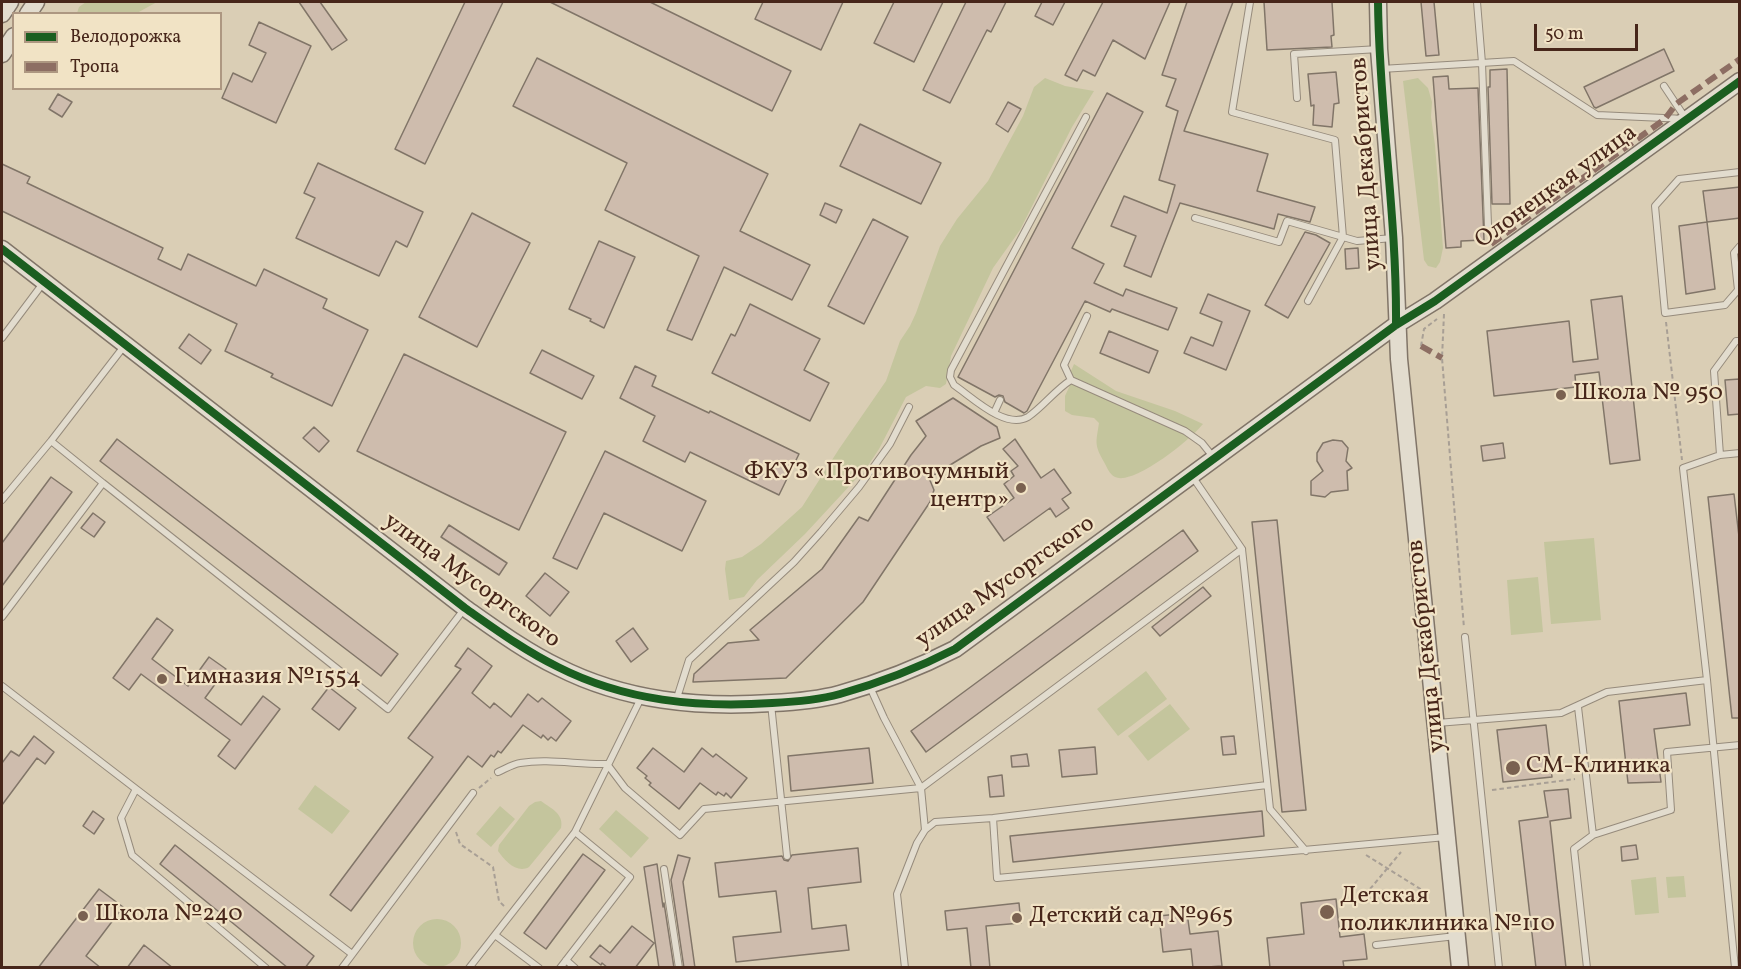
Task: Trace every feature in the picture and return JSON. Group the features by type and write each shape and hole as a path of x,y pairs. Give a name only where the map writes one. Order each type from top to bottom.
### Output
{"street":[{"path":"2,14 10,2"},
{"name":"улица Декабристов","path":"1378,2 1379,49 1394,238 1396,325 1460,968"},
{"path":"2,54 12,39"},
{"name":"Олонецкая улица","path":"1396,325 1435,301 1740,81"},
{"name":"улица Мусоргского","path":"2,249 465,608 522,648 560,668 612,689 696,705 797,702 838,694 925,665 954,649 1396,325"}],"lane":[{"path":"1250,2 1232,112 1335,140 1343,237 1308,301"},
{"path":"1477,2 1482,63 1488,225"},
{"path":"1297,98 1294,54 1379,49"},
{"path":"1381,69 1514,61 1597,115 1686,119"},
{"path":"1664,86 1686,119"},
{"path":"1071,380 1027,417 1012,420 994,413 954,385 950,377 951,370 1086,117"},
{"path":"1740,172 1679,179 1655,206 1665,313 1725,305 1738,290 1734,253 1740,246"},
{"path":"1195,218 1279,242 1287,221 1357,241 1394,238"},
{"path":"2,338 45,281"},
{"path":"1087,316 1064,365 1071,380 1185,431 1202,443 1214,458"},
{"path":"1720,455 1714,371 1736,341 1740,341"},
{"path":"2,500 126,344"},
{"path":"994,413 1000,400"},
{"path":"676,701 689,660 794,562 821,532 859,487 890,444 909,407"},
{"path":"51,441 388,709 465,608"},
{"path":"1735,968 1714,747 1683,468 1720,455 1740,453"},
{"path":"1191,475 1242,549 1270,809 1306,851"},
{"path":"2,617 103,483"},
{"path":"607,764 625,788 680,835 704,809 921,788 1242,549"},
{"path":"1465,637 1499,968"},
{"path":"1436,723 1561,713 1606,692 1707,680"},
{"path":"869,684 921,788 925,830"},
{"path":"2,686 352,954"},
{"path":"470,968 575,832 642,696"},
{"path":"771,703 788,856"},
{"path":"1578,707 1593,835"},
{"path":"1587,968 1574,849 1593,835 1671,810 1667,752 1740,745"},
{"path":"498,772 518,763 607,764"},
{"path":"905,968 897,894 917,843 925,830 935,822 993,818 1267,785"},
{"path":"136,789 121,818 132,855 266,968"},
{"path":"342,968 473,792"},
{"path":"993,818 998,879 1447,837"},
{"path":"560,968 630,877 575,832"},
{"path":"664,869 678,968"},
{"path":"495,934 538,968"},
{"path":"1376,945 1456,936"},
{"path":"566,960 575,968"}],"path":[{"path":"1665,313 1683,468"},
{"path":"1444,314 1442,358 1465,637"},
{"path":"473,792 498,772"},
{"path":"1480,792 1586,778"},
{"path":"452,821 460,844 493,867 499,901 511,913"},
{"path":"1370,889 1410,841"},
{"path":"1353,846 1422,891"}],"green space":[{"path":"86,2 157,2 139,12 77,12 79,7"},
{"path":"1045,78 1065,86 1094,91 1072,127 1020,230 993,268 951,356 946,384 940,388 926,386 906,397 867,467 805,534 757,580 744,597 729,600 726,561 742,557 761,544 802,507 886,381 900,341 916,313 940,246 957,219 988,181 1023,116 1034,87"},
{"path":"1418,78 1428,88 1432,102 1431,117 1443,248 1436,268 1428,266 1424,260 1403,81"},
{"path":"1074,364 1116,391 1175,411 1203,424 1162,460 1135,475 1124,478 1115,477 1108,470 1097,447 1099,423 1094,418 1072,415 1065,411 1065,396 1071,383 1071,371"},
{"path":"1594,538 1601,620 1551,624 1544,542"},
{"path":"1538,577 1543,632 1511,635 1507,580"},
{"path":"1146,671 1167,699 1118,736 1097,709"},
{"path":"1170,704 1190,729 1148,761 1128,736"},
{"path":"315,785 350,811 332,834 298,809"},
{"path":"541,801 559,815 561,828 529,867 516,868 498,851 499,845 529,806"},
{"path":"500,806 515,819 491,847 476,834"},
{"path":"616,810 649,838 631,858 599,829"},
{"path":"1684,876 1686,897 1668,898 1666,877"},
{"path":"1656,877 1659,913 1635,915 1631,880"},
{"path":"432,919 442,919 454,926 461,938 461,948 454,960 442,967 432,967 417,956 413,948 413,938 424,923"}],"building":[{"path":"299,2 320,2 347,40 332,50"},
{"path":"465,2 503,2 425,164 395,149"},
{"path":"550,2 650,2 791,71 772,111"},
{"path":"763,2 843,2 821,50 755,19"},
{"path":"894,2 943,2 914,62 874,43"},
{"path":"966,2 1006,2 991,32 987,30 950,103 923,90"},
{"path":"1042,2 1065,2 1053,25 1035,16"},
{"path":"1103,2 1170,2 1145,59 1113,40 1095,76 1083,70 1077,81 1065,75"},
{"path":"1187,2 1233,2 1184,131 1268,154 1257,191 1315,207 1310,222 1278,214 1274,229 1180,203 1151,277 1124,266 1136,236 1111,226 1124,196 1167,213 1175,185 1159,180 1178,111 1166,106 1176,79 1162,75"},
{"path":"1264,2 1332,2 1334,35 1331,36 1332,47 1267,50"},
{"path":"1421,2 1434,2 1439,55 1426,56"},
{"path":"259,22 311,46 276,123 222,98 233,73 252,82 266,53 249,45"},
{"path":"1664,49 1674,71 1594,107 1584,87"},
{"path":"537,58 768,174 740,231 810,265 792,300 724,267 692,340 667,330 699,256 605,210 627,163 513,106"},
{"path":"1507,69 1510,204 1492,204 1488,87 1490,87 1490,70"},
{"path":"1336,72 1339,103 1334,104 1332,127 1313,125 1314,105 1311,106 1308,74"},
{"path":"1448,76 1449,89 1478,88 1484,240 1461,241 1461,247 1446,248 1433,77"},
{"path":"1107,93 1143,112 1072,248 1104,264 1094,283 1123,296 1126,289 1177,308 1168,330 1112,309 1110,312 1085,301 1024,413 1005,402 1003,396 995,397 958,377"},
{"path":"58,94 72,102 62,117 49,109"},
{"path":"1008,102 1021,109 1008,132 996,124"},
{"path":"860,124 941,163 921,204 840,166"},
{"path":"318,163 423,212 407,247 396,241 379,276 296,238 315,198 304,193"},
{"path":"2,164 30,177 27,183 163,248 158,259 181,270 188,254 256,286 264,269 327,299 323,308 368,330 332,406 271,377 273,374 225,351 237,324 2,211"},
{"path":"1740,187 1740,218 1707,222 1703,191"},
{"path":"825,203 842,210 836,223 820,215"},
{"path":"472,213 530,243 477,347 419,317"},
{"path":"873,219 908,237 864,324 828,306"},
{"path":"1707,222 1715,289 1686,294 1679,226"},
{"path":"1305,232 1330,243 1288,318 1265,305"},
{"path":"599,241 635,257 604,328 569,309"},
{"path":"1358,248 1359,268 1346,269 1345,249"},
{"path":"1208,294 1250,311 1226,370 1184,353 1191,337 1213,346 1222,322 1200,313"},
{"path":"1622,296 1640,460 1610,464 1599,372 1575,375 1576,387 1494,396 1487,331 1569,321 1573,362 1598,359 1591,300"},
{"path":"750,304 820,339 804,370 829,383 810,421 712,373 731,334 735,336"},
{"path":"1109,331 1158,351 1149,373 1100,353"},
{"path":"189,334 211,350 201,364 179,348"},
{"path":"542,350 594,376 582,399 530,373"},
{"path":"404,354 566,432 519,530 357,451"},
{"path":"635,366 656,376 652,386 799,454 779,495 690,452 685,462 643,441 655,416 620,398"},
{"path":"1740,379 1740,414 1728,415 1725,380"},
{"path":"953,398 997,427 1000,438 981,446 929,478 934,490 930,502 863,602 786,678 693,682 694,674 728,643 759,640 750,630 822,569 859,517 868,521 926,436 916,421"},
{"path":"314,427 329,441 319,452 303,438"},
{"path":"117,439 398,654 381,676 100,461"},
{"path":"1015,439 1041,478 1054,469 1071,493 1062,499 1069,508 1056,517 1050,508 1004,541 987,517 1014,498 1004,484 1014,476 1011,471 1018,466 1003,449"},
{"path":"1333,440 1342,441 1348,448 1346,461 1352,468 1347,471 1348,490 1331,492 1325,497 1311,495 1311,481 1323,471 1317,461 1317,453 1323,443"},
{"path":"1503,443 1505,458 1483,461 1481,446"},
{"path":"605,451 706,501 682,551 604,513 577,569 553,558"},
{"path":"51,477 72,492 2,586 2,543"},
{"path":"1734,494 1740,545 1740,718 1732,718 1708,497"},
{"path":"93,513 105,522 94,537 81,528"},
{"path":"1277,520 1306,810 1282,812 1252,522"},
{"path":"449,525 507,563 499,575 441,537"},
{"path":"1183,530 1198,551 926,752 911,731"},
{"path":"545,573 569,592 550,616 526,596"},
{"path":"1203,587 1211,596 1160,636 1152,627"},
{"path":"157,618 173,630 152,659 188,686 209,657 226,669 205,698 241,725 263,696 280,709 235,769 218,756 230,740 141,674 129,690 113,678"},
{"path":"633,628 648,649 631,662 616,641"},
{"path":"468,648 492,666 472,693 490,708 494,703 511,717 528,694 538,702 542,698 571,721 556,741 551,737 548,740 543,735 541,738 523,725 501,753 498,751 494,757 491,755 482,767 468,756 351,911 330,895 433,757 408,738 461,669 455,666"},
{"path":"329,687 356,708 339,730 312,709"},
{"path":"1686,693 1690,725 1654,729 1661,782 1628,783 1619,701"},
{"path":"1546,725 1552,777 1503,782 1497,730"},
{"path":"34,736 54,752 45,764 37,758 2,805 2,763 11,751 19,756"},
{"path":"1234,736 1236,754 1223,755 1221,737"},
{"path":"1095,747 1097,774 1062,777 1059,750"},
{"path":"653,748 684,772 702,748 713,757 716,754 747,778 731,798 726,793 724,796 718,792 716,795 700,783 679,809 649,785 651,783 645,778 647,776 637,768"},
{"path":"869,748 873,783 791,791 788,756"},
{"path":"1027,754 1029,766 1012,767 1011,756"},
{"path":"1002,775 1004,796 990,797 988,777"},
{"path":"1568,789 1571,818 1550,821 1566,968 1536,968 1519,821 1548,817 1544,791"},
{"path":"93,811 104,819 94,834 83,826"},
{"path":"1262,811 1264,836 1013,862 1010,836"},
{"path":"175,845 314,956 305,968 288,968 160,864"},
{"path":"1636,845 1638,859 1622,861 1621,847"},
{"path":"858,848 861,882 808,888 812,929 846,925 849,950 736,962 733,937 781,932 776,891 719,897 715,863 782,856 788,861 792,855"},
{"path":"583,854 605,870 546,949 524,933"},
{"path":"678,855 690,858 683,882 695,968 684,968 671,880"},
{"path":"657,864 674,968 659,968 644,867"},
{"path":"99,889 123,907 86,956 101,968 38,968"},
{"path":"1336,899 1340,937 1364,934 1367,959 1343,961 1344,968 1270,968 1267,938 1304,934 1301,903"},
{"path":"1019,903 1021,923 986,926 990,968 971,968 967,928 947,930 945,911"},
{"path":"1187,913 1190,934 1218,931 1222,966 1193,968 1191,949 1163,952 1159,916"},
{"path":"632,926 654,943 635,968 608,968 590,957 600,945 610,953"},
{"path":"144,945 173,968 127,968"}],"marked path":[{"path":"1491,244 1665,119 1676,104 1740,59"},
{"path":"1421,346 1442,358"}],"cycle path":[{"path":"1378,2 1381,82 1394,244 1396,325"},
{"path":"2,249 465,608 534,654 583,679 609,688 662,700 717,704 797,701 832,696 869,685 913,669 955,649 1396,325 1435,301 1740,81"}],"place":[{"name":"Школа № 950","path":"1561,395"},
{"name":"ФКУЗ «Противочумный центр»","path":"1021,488"},
{"name":"Гимназия №1554","path":"162,679"},
{"name":"СМ-Клиника","path":"1513,768"},
{"name":"Детская поликлиника №110","path":"1327,912"},
{"name":"Школа №240","path":"83,916"},
{"name":"Детский сад №965","path":"1017,918"}]}
